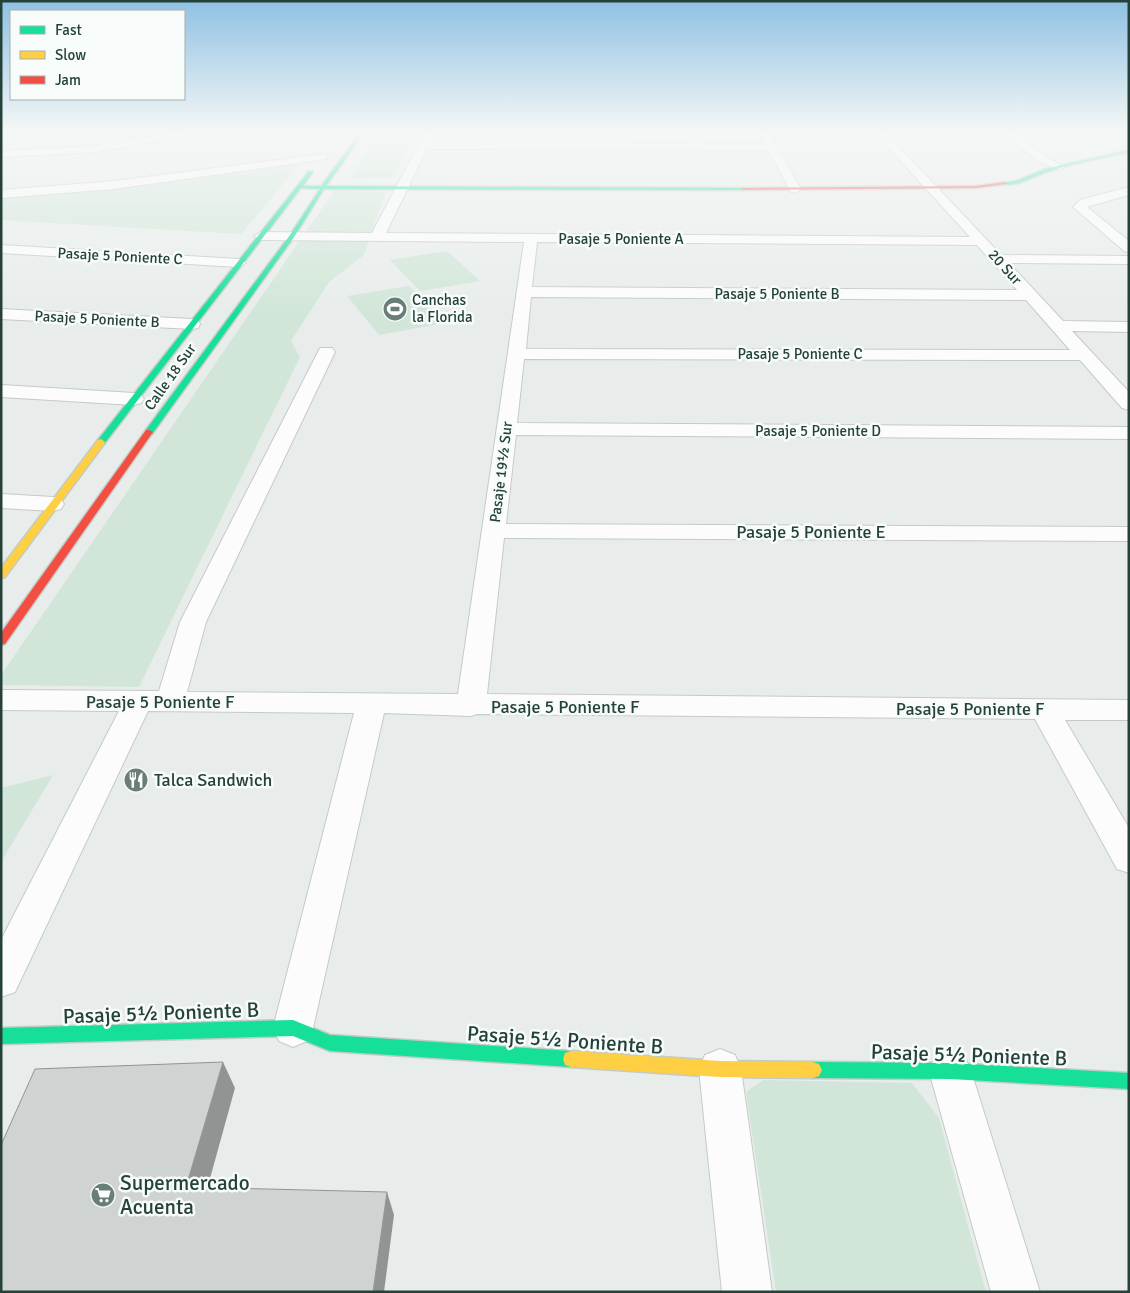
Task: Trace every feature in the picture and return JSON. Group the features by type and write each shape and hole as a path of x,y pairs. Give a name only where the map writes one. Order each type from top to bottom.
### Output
{"main road":[{"name":"Calle 18 Sur","path":"1,575 53,504 294,192"},
{"name":"Calle 18 Sur","path":"1,641 209,348 292,236 320,192"},
{"name":"Pasaje 5½ Poniente B","path":"1,1036 293,1028 330,1043 720,1069 950,1071 1129,1081"}],"street":[{"path":"1,194 21,192"},
{"path":"377,237 398,192"},
{"name":"20 Sur","path":"936,192 1129,404"},
{"path":"1124,192 1084,203 1079,207 1129,248"},
{"name":"Pasaje 5 Poniente A","path":"260,236 981,241"},
{"name":"Pasaje 19½ Sur","path":"471,706 531,238"},
{"name":"Pasaje 5 Poniente C","path":"1,249 239,263"},
{"path":"998,259 1129,260"},
{"name":"Pasaje 5 Poniente B","path":"524,292 1030,295"},
{"name":"Pasaje 5 Poniente B","path":"1,314 192,324"},
{"path":"1058,326 1129,327"},
{"path":"1,980 154,702 326,352"},
{"name":"Pasaje 5 Poniente C","path":"516,354 1084,355"},
{"path":"1,391 134,399"},
{"name":"Pasaje 5 Poniente D","path":"507,429 1129,433"},
{"path":"1,501 53,504"},
{"name":"Pasaje 5 Poniente E","path":"494,530 1129,534"},
{"name":"Pasaje 5 Poniente F","path":"1,700 471,706 1129,710"},
{"path":"293,1028 371,704"},
{"path":"1045,710 1129,858"},
{"path":"720,1069 747,1292"},
{"path":"950,1071 1016,1292"}],"green space":[{"path":"71,192 276,192 241,234 1,220 1,198"},
{"path":"333,192 385,192 364,255 329,282 291,341 300,357 139,687 1,685 1,675"},
{"name":"Canchas la Florida","path":"447,251 480,281 420,291 390,260"},
{"name":"Canchas la Florida","path":"409,286 445,323 379,335 347,296"},
{"path":"53,775 1,862 1,788"},
{"path":"763,1080 912,1083 939,1118 986,1292 776,1292 746,1092"}],"building":[{"name":"Supermercado Acuenta","path":"223,1062 186,1187 387,1192 373,1292 1,1292 1,1145 35,1069"}],"traffic: fast":[{"path":"101,442 295,192"},
{"path":"149,432 292,236 320,192"},
{"path":"1,1036 293,1028 330,1043 571,1059"},
{"path":"813,1070 950,1071 1129,1081"}],"traffic: slow":[{"path":"1,575 101,442"},
{"path":"571,1059 720,1069 813,1070"}],"traffic: jam":[{"path":"1,641 149,432"}],"place":[{"name":"Canchas la Florida","path":"395,309"},
{"name":"Talca Sandwich","path":"136,780"},
{"name":"Supermercado Acuenta","path":"103,1195"}]}
